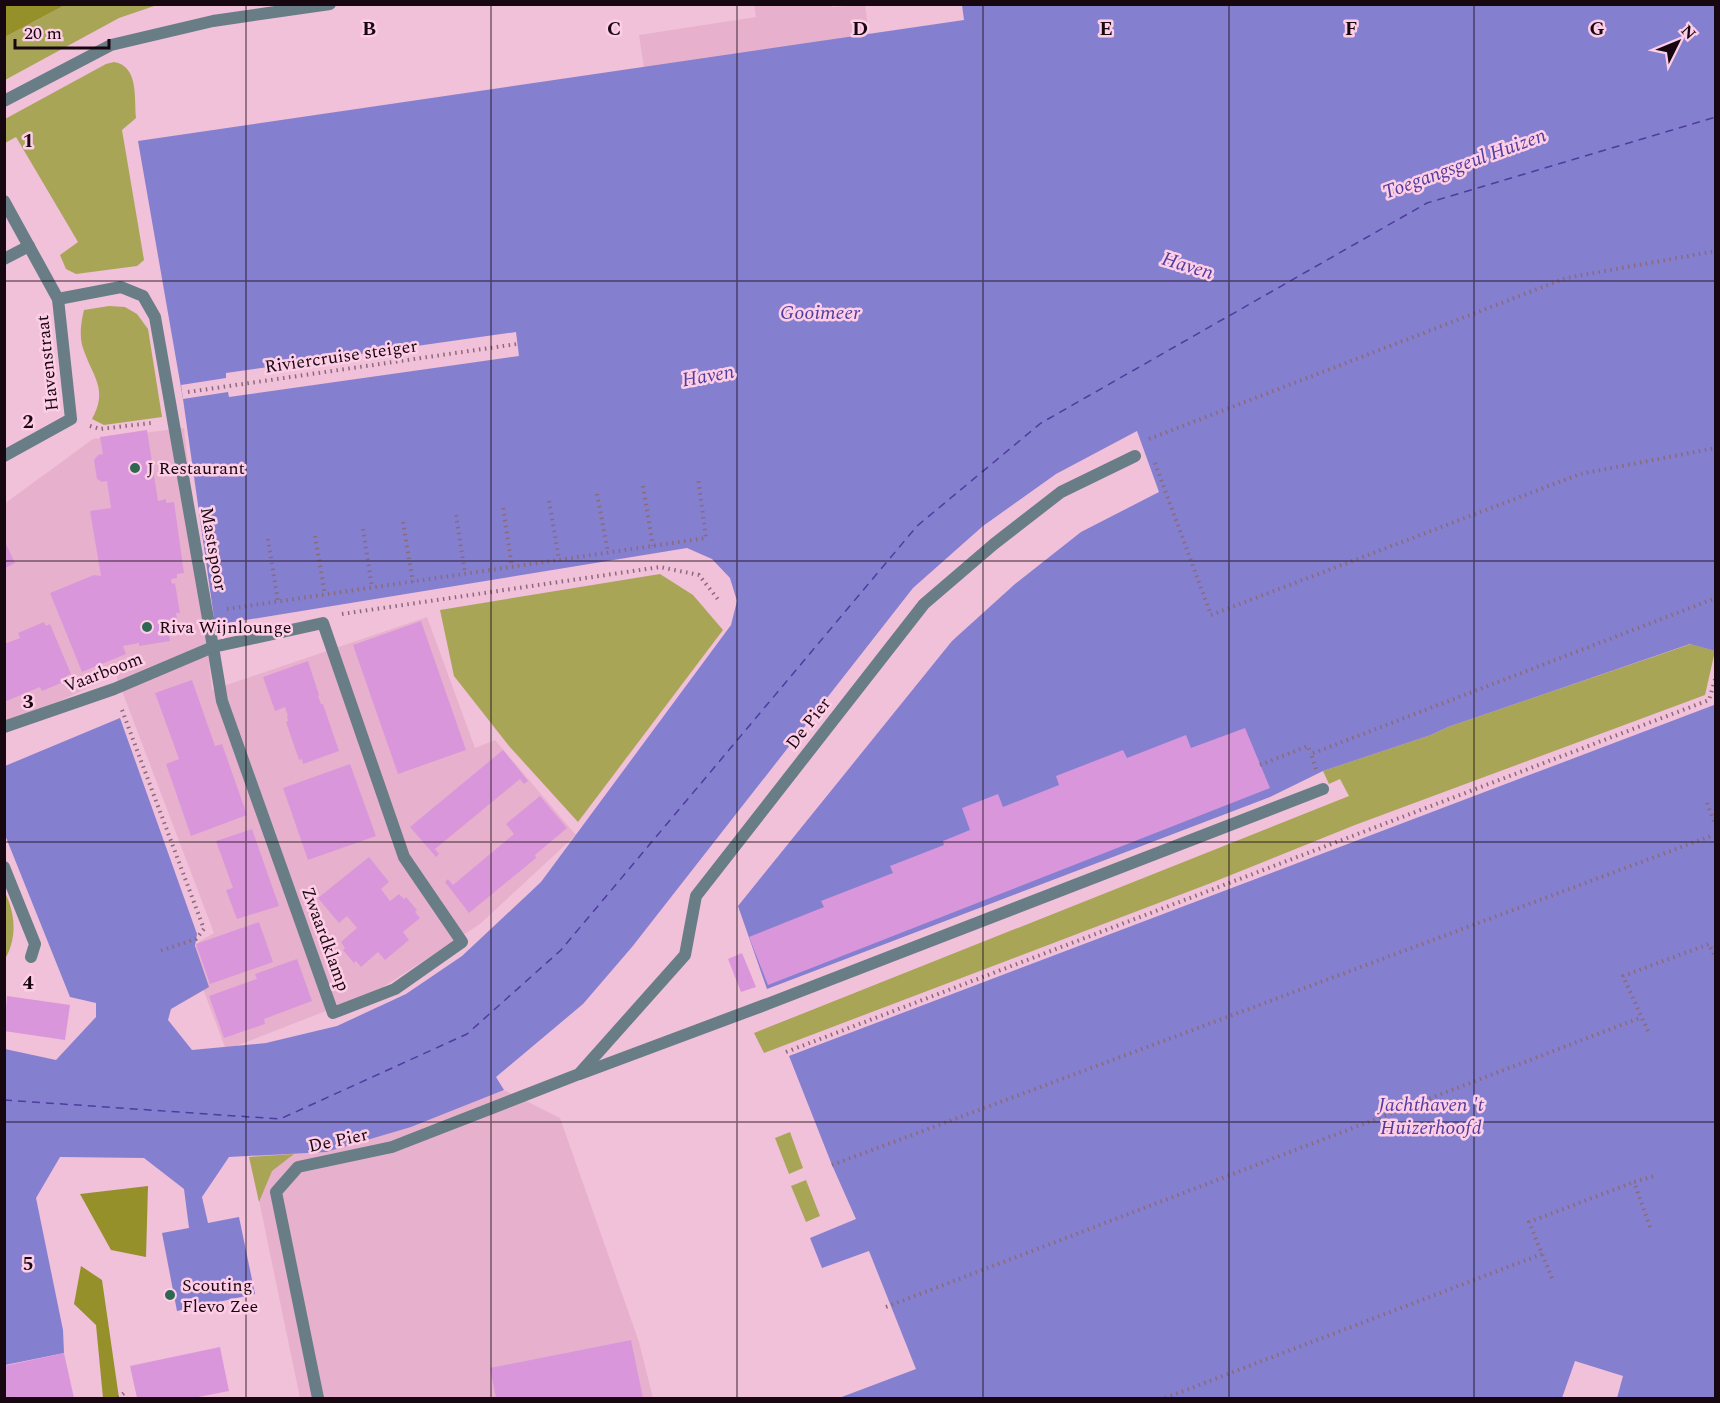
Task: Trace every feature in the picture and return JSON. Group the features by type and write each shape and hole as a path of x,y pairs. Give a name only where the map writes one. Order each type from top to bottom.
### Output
{"street":[{"path":"4,101 111,45 213,21 330,4"},
{"path":"4,201 58,299"},
{"path":"4,259 29,246"},
{"name":"Mastspoor","path":"58,299 121,287 143,296 155,317 213,647"},
{"name":"Havenstraat","path":"4,456 71,419 58,299"},
{"name":"De Pier","path":"579,1074 685,955 696,896 924,604 993,544 1061,492 1136,456"},
{"path":"213,647 323,623"},
{"name":"Zwaardklamp","path":"213,647 222,701 333,1013 395,989 462,942 404,857 323,623"},
{"name":"Vaarboom","path":"4,728 114,689 213,647"},
{"name":"De Pier","path":"318,1398 276,1192 298,1167 392,1147 1323,789"},
{"path":"4,867 35,944 32,957"}],"path":[{"path":"1147,440 1566,278 1716,251"},
{"name":"Riviercruise steiger","path":"168,394 517,345"},
{"path":"71,419 100,429 172,421"},
{"path":"1155,462 1211,615 1580,474 1716,448"},
{"path":"207,612 706,538 698,478"},
{"path":"643,486 653,546"},
{"path":"597,494 608,552"},
{"path":"549,501 559,560"},
{"path":"503,508 512,567"},
{"path":"456,515 465,573"},
{"path":"403,522 413,582"},
{"path":"363,529 372,588"},
{"path":"315,536 325,595"},
{"path":"268,539 278,602"},
{"path":"323,623 333,616 660,567 699,575 720,602"},
{"path":"1311,754 1716,598"},
{"path":"786,1052 1708,700 1716,676"},
{"path":"114,689 204,928 196,939 157,952"},
{"path":"1260,765 1308,746 1323,789"},
{"path":"1707,804 1716,827"},
{"path":"832,1165 1716,834"},
{"path":"1648,1030 1623,976 1709,944 1716,959"},
{"path":"886,1307 1642,1017"},
{"path":"1551,1278 1529,1222 1654,1176"},
{"path":"1634,1182 1650,1227"},
{"path":"1165,1398 1542,1254"},
{"path":"118,1398 124,1392"}],"shaded area":[{"path":"5,4 65,4 65,5 5,37"},
{"path":"754,4 831,4 832,7 865,5 869,34 644,68 639,35 756,17"},
{"path":"65,5 157,5 119,18 5,80 5,37"},
{"path":"114,62 128,70 134,84 136,118 122,130 144,260 137,266 76,274 66,269 60,255 78,242 16,137 5,143 5,119 106,64"},
{"path":"109,306 125,307 137,314 148,329 162,417 104,425 92,419 97,408 99,391 82,343 82,319 84,310"},
{"path":"184,428 212,690 427,617 475,748 495,740 576,835 480,924 377,991 226,1050 190,954 200,941 214,933 116,675 5,726 4,504 93,439"},
{"path":"660,574 693,595 723,630 578,822 509,746 454,676 440,610"},
{"path":"1691,644 1715,651 1705,695 1355,825 1211,883 764,1053 754,1033 1349,796 1340,779 1329,784 1323,771"},
{"path":"4,890 13,916 12,942 5,959"},
{"path":"504,1090 560,1118 639,1342 653,1398 300,1398 250,1157 411,1127"},
{"path":"790,1132 803,1168 789,1174 775,1138"},
{"path":"294,1154 272,1171 259,1202 249,1157"},
{"path":"806,1180 820,1216 806,1222 791,1186"},
{"path":"148,1186 146,1257 111,1250 80,1194"},
{"path":"81,1266 102,1280 119,1398 103,1398 96,1325 74,1304"}],"water":[{"path":"962,5 1715,5 1715,651 1690,644 1323,771 1270,797 767,989 738,906 952,641 1015,584 1081,532 1159,492 1137,431 1056,474 983,526 913,588 632,947 583,1004 496,1077 504,1090 411,1127 326,1152 229,1157 202,1197 208,1223 239,1217 255,1294 177,1311 162,1233 189,1228 184,1189 144,1158 60,1157 36,1198 63,1330 64,1353 5,1365 5,1049 56,1060 96,1017 96,1003 70,997 5,835 5,766 120,718 197,934 195,946 209,987 171,1009 168,1020 192,1050 266,1043 337,1026 406,994 462,956 541,882 731,625 737,601 730,578 712,559 687,548 215,625 183,399 138,141 964,20"},
{"name":"Jachthaven 't Huizerhoofd","path":"1715,701 1715,1398 839,1398 916,1369 869,1251 822,1268 810,1238 856,1219 789,1056 1714,705"}],"pier":[{"path":"516,332 519,356 229,397 228,392 183,399 181,385 226,378 226,373"},
{"path":"1575,1361 1623,1376 1617,1398 1562,1398"}],"building":[{"path":"147,430 158,501 166,499 166,503 174,502 184,573 177,574 177,578 171,579 172,584 175,583 180,613 176,613 177,619 167,620 170,641 123,646 126,654 82,672 50,593 94,575 101,576 90,511 111,508 107,481 102,482 97,479 94,460 98,455 103,454 100,437"},
{"path":"5,542 15,563 5,568"},
{"path":"421,621 466,750 398,774 353,645"},
{"path":"44,622 46,626 50,624 71,674 66,676 68,680 42,691 40,687 4,702 4,644 20,638 18,633"},
{"path":"308,661 318,696 323,704 339,751 303,764 302,759 299,760 286,722 288,716 285,707 275,711 263,677"},
{"path":"192,680 215,746 222,744 247,815 191,836 166,764 179,759 155,693"},
{"path":"1245,728 1270,788 768,985 749,937 824,907 821,901 893,873 890,866 944,845 943,841 970,830 962,808 998,794 1003,807 1059,785 1056,776 1123,750 1127,758 1186,735 1191,748"},
{"path":"503,750 528,781 524,784 520,779 435,849 439,854 436,857 410,827"},
{"path":"350,764 376,836 308,860 283,788"},
{"path":"540,796 567,828 535,855 536,858 469,913 445,882 448,879 453,885 514,834 506,824"},
{"path":"252,829 279,906 237,919 226,890 233,888 216,841"},
{"path":"369,857 389,882 381,889 390,901 399,894 404,899 406,897 417,910 415,912 420,918 403,932 409,940 385,960 378,952 361,967 356,961 354,963 343,950 345,948 341,942 357,928 347,916 339,923 318,898"},
{"path":"259,922 273,962 210,984 196,944"},
{"path":"742,953 756,987 741,992 728,959"},
{"path":"297,959 312,1001 264,1019 265,1024 224,1038 209,996 257,979 255,974"},
{"path":"7,996 70,1005 65,1040 4,1031"},
{"path":"631,1340 643,1398 496,1398 490,1368"},
{"path":"220,1347 229,1391 193,1398 137,1398 130,1366"},
{"path":"64,1353 74,1398 4,1398 4,1366"}],"ferry route":[{"path":"4,1100 280,1119 467,1034 561,950 917,526 1041,423 1427,203 1716,117"}],"place":[{"name":"J Restaurant","path":"135,468"},
{"name":"Riva Wijnlounge","path":"147,627"},
{"name":"Scouting Flevo Zee","path":"170,1295"}],"water label":[{"name":"Toegangsgeul Huizen","path":"1464,163"},
{"name":"Haven","path":"1188,265"},
{"name":"Gooimeer","path":"820,312"},
{"name":"Haven","path":"708,375"}]}
